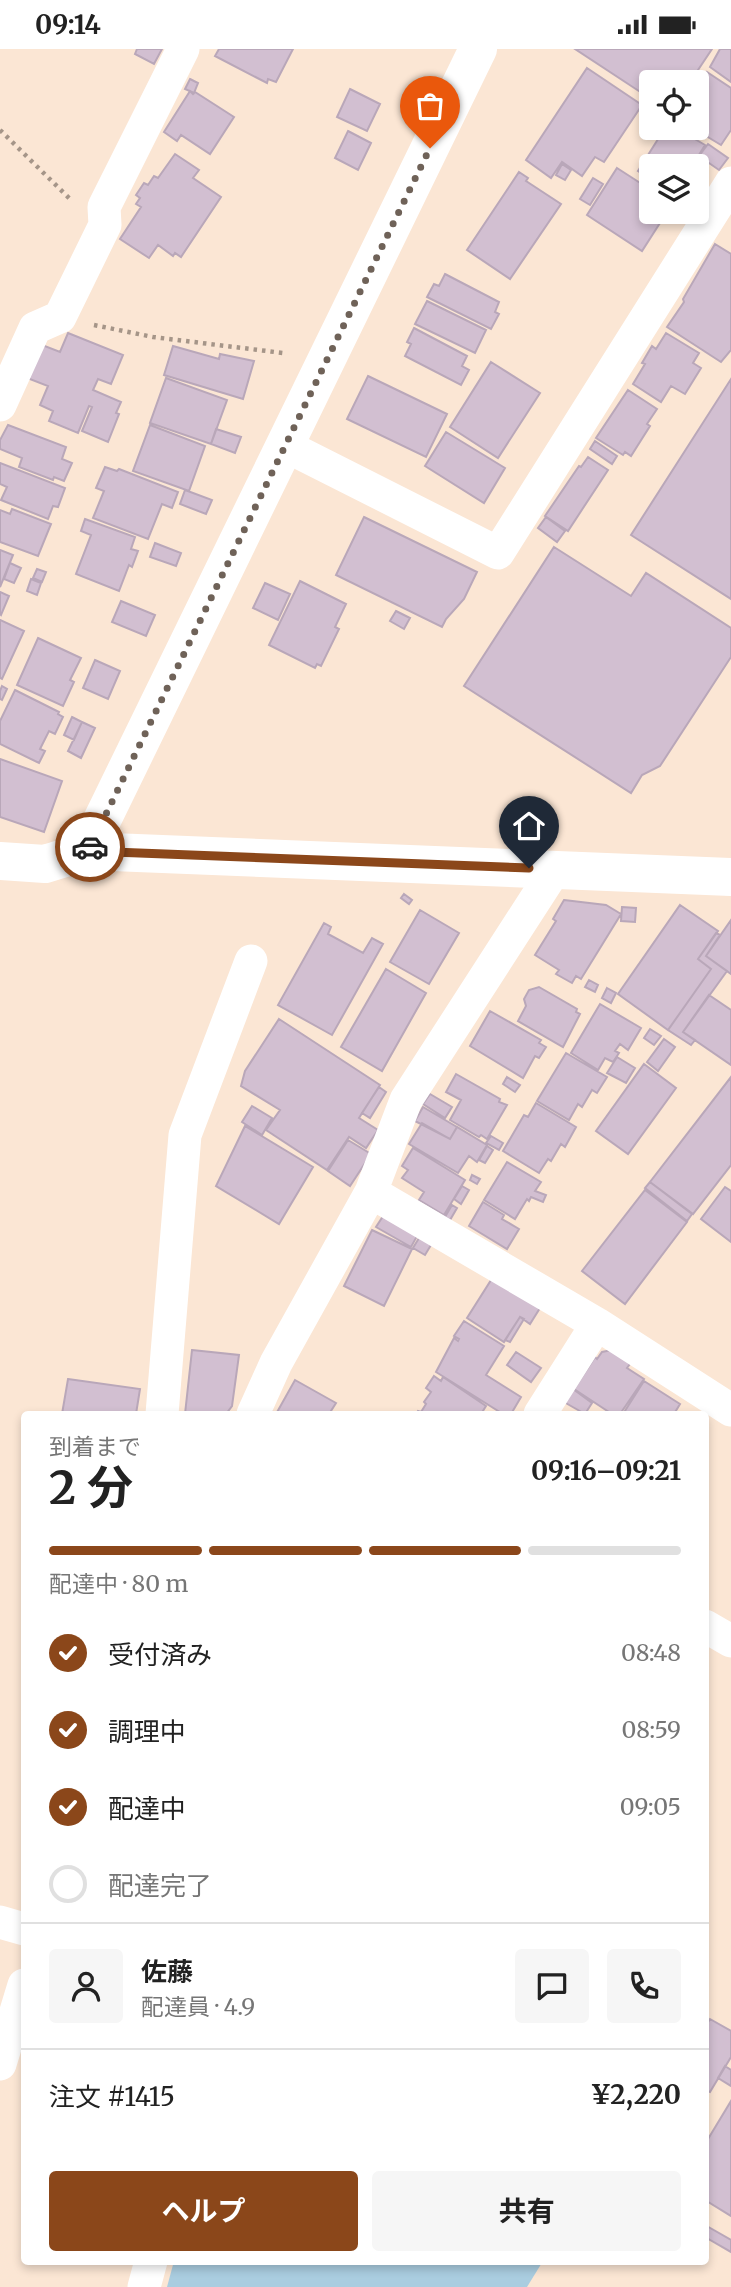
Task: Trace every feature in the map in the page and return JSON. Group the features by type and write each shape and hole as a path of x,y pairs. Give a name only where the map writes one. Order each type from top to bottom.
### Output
{"street":[{"path":"0,405 35,328 60,317 105,225 104,207 183,49"},
{"path":"87,851 478,49"},
{"path":"284,445 498,553 731,183"},
{"path":"0,861 45,864 87,851 731,877"},
{"path":"254,1411 276,1363 371,1192 406,1100 555,869"},
{"path":"162,1411 185,1135 251,961"},
{"path":"371,1192 597,1324 731,1410"},
{"path":"542,1411 597,1324"},
{"path":"709,1628 731,1641"},
{"path":"0,1923 21,1928"},
{"path":"0,2064 21,1995"},
{"path":"144,2287 150,2265"}],"path":[{"path":"0,130 66,196 105,225"},
{"path":"60,317 153,337 283,353"}],"water":[{"path":"173,2265 541,2265 527,2287 167,2287"}],"building":[{"path":"137,49 162,49 154,64 135,54"},
{"path":"219,49 293,49 276,82 268,79 267,83 215,56"},
{"path":"575,49 712,49 698,70 639,70 639,91"},
{"path":"720,49 731,49 731,82 710,67"},
{"path":"587,68 639,103 639,110 604,162 595,157 582,176 562,162 551,178 526,160"},
{"path":"709,73 731,88 731,130 721,145 709,138"},
{"path":"190,79 198,83 194,93 185,89"},
{"path":"350,89 380,104 367,131 337,117"},
{"path":"190,91 234,117 210,154 181,135 177,141 164,132"},
{"path":"348,131 371,143 358,170 335,158"},
{"path":"657,140 696,140 705,145 700,154 649,154"},
{"path":"708,144 728,158 719,170 709,163 709,154 700,154"},
{"path":"175,154 199,170 193,178 221,197 181,257 175,253 173,256 158,245 149,258 120,239 141,207 136,204 140,198 136,195 144,183 148,185 154,176 158,178"},
{"path":"562,164 571,170 565,180 556,175"},
{"path":"617,168 639,182 639,224 659,224 642,251 587,215"},
{"path":"519,172 528,178 526,181 561,204 510,279 467,250"},
{"path":"593,178 603,184 590,205 580,199"},
{"path":"715,244 731,254 731,350 721,362 667,327 684,302 683,299"},
{"path":"445,274 499,302 495,312 499,314 491,329 427,297 434,284 439,286"},
{"path":"427,301 486,330 475,353 415,324"},
{"path":"414,328 467,356 462,366 469,370 461,385 405,356 411,344 407,342"},
{"path":"68,333 123,355 111,384 98,379 93,390 121,402 108,442 82,431 92,407 89,406 78,433 49,421 53,411 40,405 48,386 22,376 37,343 60,352"},
{"path":"666,333 699,353 693,363 701,368 685,394 671,386 661,402 633,384 652,346 656,349"},
{"path":"173,346 219,359 220,354 254,361 243,399 164,375"},
{"path":"491,362 540,393 498,458 450,427"},
{"path":"368,376 447,414 426,457 347,419"},
{"path":"166,378 227,400 211,444 150,423"},
{"path":"731,379 731,599 631,535"},
{"path":"628,390 657,409 647,424 650,426 631,456 625,452 623,455 596,438"},
{"path":"8,425 66,447 62,459 72,463 64,481 54,477 53,480 19,467 22,458 0,449 0,440"},
{"path":"150,425 205,446 189,491 133,471"},
{"path":"216,429 241,437 235,453 211,444"},
{"path":"446,432 505,468 484,503 425,466"},
{"path":"595,441 617,456 612,464 590,449"},
{"path":"588,457 608,470 568,531 545,516"},
{"path":"0,463 65,488 58,507 53,506 48,519 1,500 7,487 0,484"},
{"path":"105,467 117,471 119,469 178,492 172,508 162,504 148,539 93,518 104,491 96,488"},
{"path":"185,490 212,500 206,514 180,504"},
{"path":"12,509 51,524 38,556 0,542 0,510 10,514"},
{"path":"364,517 477,572 464,599 442,627 336,575"},
{"path":"546,517 565,531 557,542 538,528"},
{"path":"85,519 135,537 131,549 138,551 132,567 129,565 119,591 76,574 91,535 81,531"},
{"path":"155,543 181,553 176,566 150,557"},
{"path":"554,547 631,596 646,573 731,628 731,657 660,766 642,775 631,793 464,686"},
{"path":"0,550 13,555 0,587"},
{"path":"10,563 21,568 14,583 4,579"},
{"path":"37,569 46,572 42,582 33,578"},
{"path":"31,579 41,583 37,595 27,591"},
{"path":"300,581 346,604 335,627 339,629 321,666 317,664 315,668 269,645"},
{"path":"265,583 290,594 278,620 253,608"},
{"path":"0,592 9,596 1,615 0,614"},
{"path":"121,601 155,615 146,636 112,622"},
{"path":"396,611 410,618 404,629 390,621"},
{"path":"0,620 24,631 2,679 0,678"},
{"path":"38,638 81,658 70,680 74,682 63,706 17,685"},
{"path":"95,660 120,671 108,699 83,688"},
{"path":"2,686 7,689 2,700 0,691"},
{"path":"15,690 59,712 63,717 55,734 49,731 40,749 45,751 39,763 0,744 0,721"},
{"path":"72,717 82,722 74,740 64,735"},
{"path":"82,722 95,728 81,758 68,751"},
{"path":"0,759 62,781 44,832 0,817"},
{"path":"404,894 412,900 409,904 401,898"},
{"path":"564,900 606,905 621,914 581,979 576,976 572,983 556,974 559,970 535,955 556,921 553,919"},
{"path":"680,905 718,931 698,959 711,969 668,1030 618,994"},
{"path":"622,907 636,908 635,922 621,921"},
{"path":"420,910 459,933 429,984 390,962"},
{"path":"731,920 731,974 706,956"},
{"path":"324,923 331,927 328,934 363,953 372,938 383,944 332,1035 278,1005"},
{"path":"716,933 720,935 706,956 727,971 683,1032 695,1040 691,1045 668,1030 711,969 698,959"},
{"path":"386,969 426,993 382,1071 341,1047"},
{"path":"589,980 598,985 595,992 585,987"},
{"path":"539,987 577,1009 576,1012 580,1014 563,1047 518,1021 526,1006 524,999 529,990"},
{"path":"607,988 616,993 611,1003 602,998"},
{"path":"709,995 731,1010 731,1065 683,1032"},
{"path":"600,1004 641,1028 628,1050 620,1044 615,1051 619,1053 613,1062 605,1058 598,1070 571,1053"},
{"path":"490,1011 541,1040 539,1043 546,1047 539,1058 535,1056 523,1078 470,1046"},
{"path":"279,1019 380,1085 359,1118 378,1130 366,1148 349,1137 327,1170 266,1130 280,1110 241,1086 245,1071"},
{"path":"650,1029 661,1036 654,1045 644,1038"},
{"path":"664,1039 675,1047 658,1071 647,1062"},
{"path":"566,1053 607,1077 597,1093 592,1090 582,1107 578,1104 569,1120 537,1101"},
{"path":"617,1057 635,1068 626,1083 607,1073"},
{"path":"644,1064 676,1088 628,1154 596,1131"},
{"path":"456,1074 507,1105 487,1139 450,1120 461,1100 446,1092"},
{"path":"507,1077 520,1085 515,1092 503,1084"},
{"path":"731,1077 731,1165 693,1214 650,1182"},
{"path":"379,1087 386,1092 370,1118 362,1113"},
{"path":"430,1094 452,1107 445,1118 423,1104"},
{"path":"536,1103 576,1127 565,1147 561,1144 551,1161 548,1159 539,1173 503,1151 524,1115 528,1117"},
{"path":"252,1106 272,1118 262,1135 242,1122"},
{"path":"423,1107 457,1127 450,1139 415,1121"},
{"path":"422,1123 450,1139 457,1127 487,1145 477,1162 469,1156 458,1173 409,1144"},
{"path":"245,1126 313,1167 279,1224 216,1186"},
{"path":"491,1136 503,1143 499,1150 486,1143"},
{"path":"348,1140 371,1154 350,1186 328,1171"},
{"path":"487,1146 493,1150 485,1163 479,1160"},
{"path":"413,1148 465,1180 444,1215 419,1200 424,1192 402,1178 408,1170 402,1166"},
{"path":"507,1162 541,1182 535,1191 546,1195 543,1202 531,1197 529,1201 527,1199 515,1219 484,1200"},
{"path":"472,1175 480,1179 477,1184 470,1180"},
{"path":"650,1182 692,1214 687,1221 645,1188"},
{"path":"462,1186 469,1190 461,1204 454,1199"},
{"path":"725,1187 731,1191 731,1242 701,1219"},
{"path":"645,1190 687,1222 625,1304 582,1271"},
{"path":"483,1202 504,1215 502,1219 519,1229 507,1249 469,1226"},
{"path":"452,1205 457,1208 450,1220 445,1217"},
{"path":"387,1210 421,1229 411,1247 376,1227"},
{"path":"372,1230 412,1249 384,1306 344,1286"},
{"path":"422,1233 434,1240 425,1255 413,1248"},
{"path":"493,1277 540,1308 530,1324 520,1317 504,1342 467,1318"},
{"path":"520,1317 524,1319 510,1342 505,1340"},
{"path":"464,1321 504,1346 486,1375 521,1397 513,1411 498,1411 436,1372 454,1338 458,1341 459,1339 454,1336"},
{"path":"617,1349 633,1360 627,1368 644,1379 622,1411 607,1411 574,1389 595,1357 597,1359 602,1352"},
{"path":"192,1350 239,1355 232,1406 228,1411 185,1411"},
{"path":"516,1352 541,1368 531,1382 507,1365"},
{"path":"434,1376 441,1381 443,1377 486,1406 483,1411 422,1411 431,1392 426,1388"},
{"path":"68,1379 140,1389 136,1411 63,1411"},
{"path":"295,1380 336,1403 331,1411 278,1411"},
{"path":"644,1381 680,1404 676,1411 625,1411"},
{"path":"573,1389 592,1403 587,1411 580,1411 564,1402"},
{"path":"709,2021 731,2031 731,2057 710,2092 709,2092"},
{"path":"725,2066 731,2070 731,2086 718,2078"},
{"path":"731,2101 731,2216 709,2202 709,2137"},
{"path":"709,2227 731,2240 731,2252 709,2239"}],"way so far":[{"path":"90,847 430,148"}],"route":[{"path":"90,847 87,851 529,868"}]}
